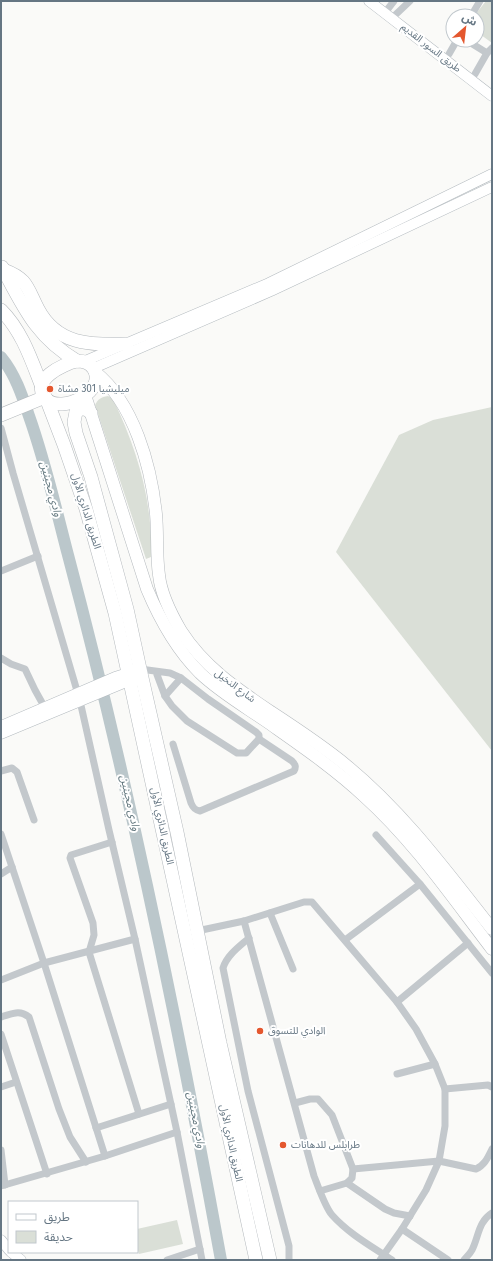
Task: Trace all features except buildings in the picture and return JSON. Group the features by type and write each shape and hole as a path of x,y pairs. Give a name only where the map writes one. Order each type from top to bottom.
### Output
{"highway":[{"path":"2,268 21,278 26,284 41,314 50,325 62,335 69,339 85,343 101,345 126,344"},
{"path":"2,268 26,313 38,328 58,349 88,366 95,383 84,396 73,402 63,404 52,402 40,394"},
{"name":"الطريق الدائري الأول","path":"1,310 11,321 22,339 40,394 64,445 86,509 115,613 135,675 176,824 231,1094 270,1260"},
{"path":"1,415 8,407 40,394 46,377 53,370 64,364 88,366"},
{"name":"الطريق الدائري الأول","path":"84,396 76,412 74,422 76,433 91,477 127,609 135,675 256,1260"},
{"path":"76,412 78,410 85,409 91,413"}],"main road":[{"name":"طريق السور القديم","path":"369,1 449,54 492,87"},
{"name":"طريق السور القديم","path":"376,1 492,96"},
{"path":"88,366 126,344 290,273 492,174"},
{"path":"88,366 264,295 492,187"},
{"name":"شارع النخيل","path":"88,366 111,387 119,399 130,419 141,447 149,475 154,502 157,529 158,567 161,586 167,604 190,643 205,661 225,680 322,747 371,786 414,831 492,929"},
{"path":"84,396 91,413 147,589 166,629 182,652 201,674 220,690 316,756 366,798 392,824 426,863 492,949"},
{"path":"1,734 82,696 135,675"},
{"path":"1,726 45,708 82,696"},
{"path":"1,1240 8,1249"},
{"path":"12,1253 20,1260"}],"street":[{"path":"392,15 394,1"},
{"path":"392,15 410,1"},
{"path":"449,54 452,48"},
{"path":"475,74 489,51"},
{"path":"1,428 38,556 82,696 112,842 136,939 177,1132 202,1260"},
{"path":"1,572 38,556"},
{"path":"1,658 10,664 25,669 34,690 45,708"},
{"path":"135,675 170,673 181,678 208,699 256,732 259,735 259,739 292,761 295,764 295,768 294,771 200,811 196,810 191,803 173,744"},
{"path":"135,675 165,696 172,706 187,721 237,753 246,753 259,739"},
{"path":"165,696 181,678"},
{"path":"1,771 12,768 16,772 34,820"},
{"path":"1,834 44,963 105,1156"},
{"path":"376,835 420,884 492,973"},
{"path":"112,842 70,856 93,923 94,935 89,952 139,1114"},
{"path":"1,874 12,867"},
{"path":"346,940 420,884"},
{"path":"197,931 244,921 304,902 312,902 346,940 397,1002 416,1029 435,1064 444,1089 445,1126 439,1161 426,1190 402,1229 382,1257"},
{"path":"270,913 293,969"},
{"path":"244,921 314,1176 320,1191 331,1214 355,1236 382,1257 392,1260"},
{"path":"249,938 225,962 223,968 248,1091 289,1246 288,1260"},
{"path":"1,980 44,963 136,939"},
{"path":"397,1002 468,943"},
{"path":"1,1017 18,1012 23,1012 29,1016 59,1109 70,1136 86,1162"},
{"path":"1,1034 3,1050 16,1082 47,1174"},
{"path":"397,1074 435,1064"},
{"path":"1,1087 16,1082"},
{"path":"444,1089 488,1085 492,1087"},
{"path":"295,1103 310,1099 318,1099 332,1115 352,1169 352,1178 347,1183 320,1191"},
{"path":"96,1128 171,1104"},
{"path":"1,1150 3,1186 86,1162 177,1132"},
{"path":"352,1169 439,1161 476,1169 481,1167 492,1149"},
{"path":"347,1183 385,1209 394,1213 410,1216"},
{"path":"464,1260 472,1251 480,1226 486,1217 492,1213"},
{"path":"402,1229 448,1260"},
{"path":"167,1260 200,1249"}],"green space":[{"path":"486,1 492,1 492,43 485,38 485,8 480,8"},
{"path":"108,396 113,399 122,418 142,476 151,536 151,557 146,559 95,405 97,401"},
{"path":"492,407 492,751 336,552 399,435 433,420"},
{"path":"177,1220 183,1244 139,1254 138,1229"}],"waterway":[{"name":"وادي مجينين","path":"1,357 18,385 40,450 91,642 152,906 188,1083 221,1260"}],"place":[{"name":"ميليشيا 301 مشاة","path":"50,389"},
{"name":"الوادي للتسوق","path":"260,1031"},
{"name":"طرابلس للدهانات","path":"283,1145"}]}
